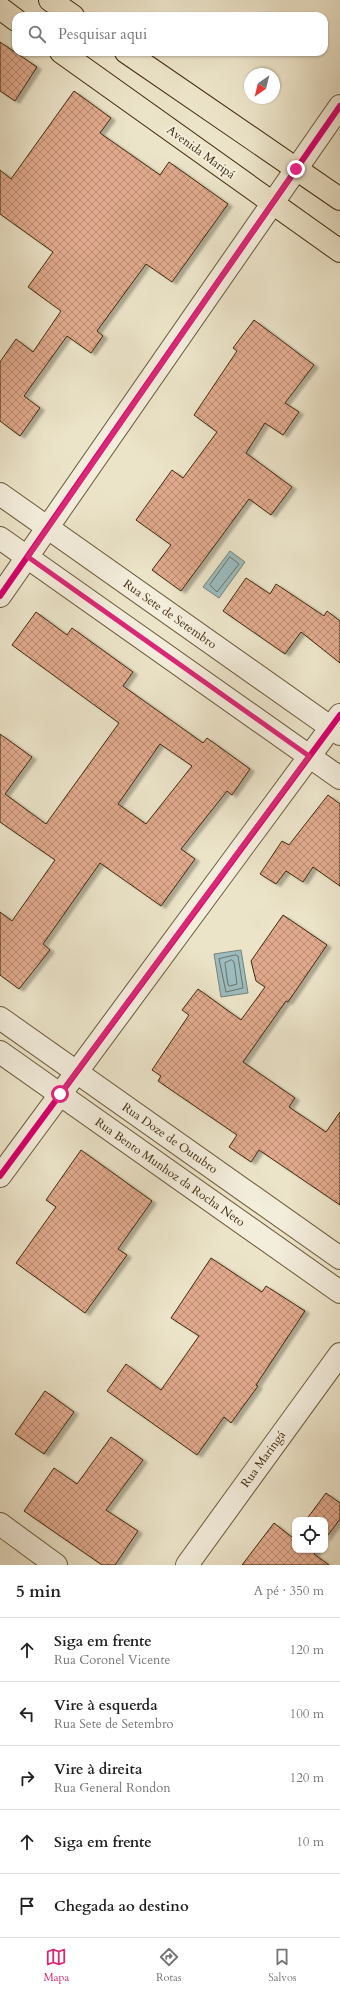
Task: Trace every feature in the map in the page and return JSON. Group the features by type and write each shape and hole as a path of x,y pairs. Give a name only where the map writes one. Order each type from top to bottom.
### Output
{"main road":[{"path":"50,0 67,12"},
{"path":"0,8 12,17"},
{"name":"Avenida Maripá","path":"67,56 340,251"},
{"path":"132,56 340,199"}],"street":[{"path":"0,596 340,106"},
{"name":"Rua Sete de Setembro","path":"0,494 337,725"},
{"path":"0,538 340,778"},
{"path":"0,1176 309,756 337,725"},
{"name":"Rua Doze de Outubro","path":"0,1018 340,1258"},
{"name":"Rua Bento Munhoz da Rocha Neto","path":"0,1052 340,1292"},
{"name":"Rua Maringá","path":"187,1565 340,1354"},
{"path":"0,1524 56,1565"}],"water":[{"path":"230,551 245,562 219,598 203,587"},
{"path":"241,950 248,993 221,997 214,954"}],"building":[{"path":"0,42 12,50 12,56 21,56 37,67 15,101 0,91"},
{"path":"74,91 111,118 100,133 160,175 169,162 228,204 172,282 146,264 97,331 103,336 91,353 67,336 24,396 40,408 20,436 0,421 0,362 16,339 33,352 61,311 28,287 53,252 0,214 0,170 11,179"},
{"path":"254,320 314,365 285,403 299,412 283,435 265,423 246,453 292,487 271,515 249,499 181,591 152,570 171,545 136,520 172,470 183,478 217,432 194,415 237,351 233,348"},
{"path":"246,578 270,594 276,584 324,616 327,611 340,621 340,663 301,632 285,654 223,611"},
{"path":"36,612 67,635 72,628 133,672 123,686 203,743 207,738 250,769 232,795 227,791 181,849 195,859 161,906 100,863 43,944 50,950 19,989 0,975 0,912 12,921 55,860 0,822 0,734 32,757 5,794 46,824 119,723 12,645","holes":["160,744 192,766 146,824 118,804"]},
{"path":"328,795 340,804 340,886 313,867 303,882 286,871 276,884 260,874 282,841 289,845"},
{"path":"283,915 327,945 288,1002 286,1001 243,1062 295,1098 289,1107 326,1132 340,1112 340,1205 259,1150 251,1162 229,1147 237,1135 158,1081 161,1076 152,1070 189,1015 182,1010 198,989 241,1020 265,987 256,981 251,961"},
{"path":"81,1150 152,1201 118,1249 127,1255 85,1313 16,1263 56,1207 46,1200"},
{"path":"211,1258 262,1292 266,1286 305,1311 256,1385 258,1386 231,1423 224,1417 197,1455 107,1391 126,1364 161,1390 199,1336 171,1318"},
{"path":"45,1391 74,1412 44,1454 15,1434"},
{"path":"111,1437 143,1460 106,1510 138,1531 115,1565 102,1565 24,1511 54,1468 77,1484"},
{"path":"326,1493 340,1503 340,1519 328,1535 328,1517 308,1517"},
{"path":"274,1523 292,1537 292,1553 315,1553 314,1554 329,1565 242,1565"}],"cycle path":[{"path":"0,596 340,106"},
{"path":"0,1176 340,715"}],"route":[{"path":"60,1094 309,756 28,557 296,169"}]}
